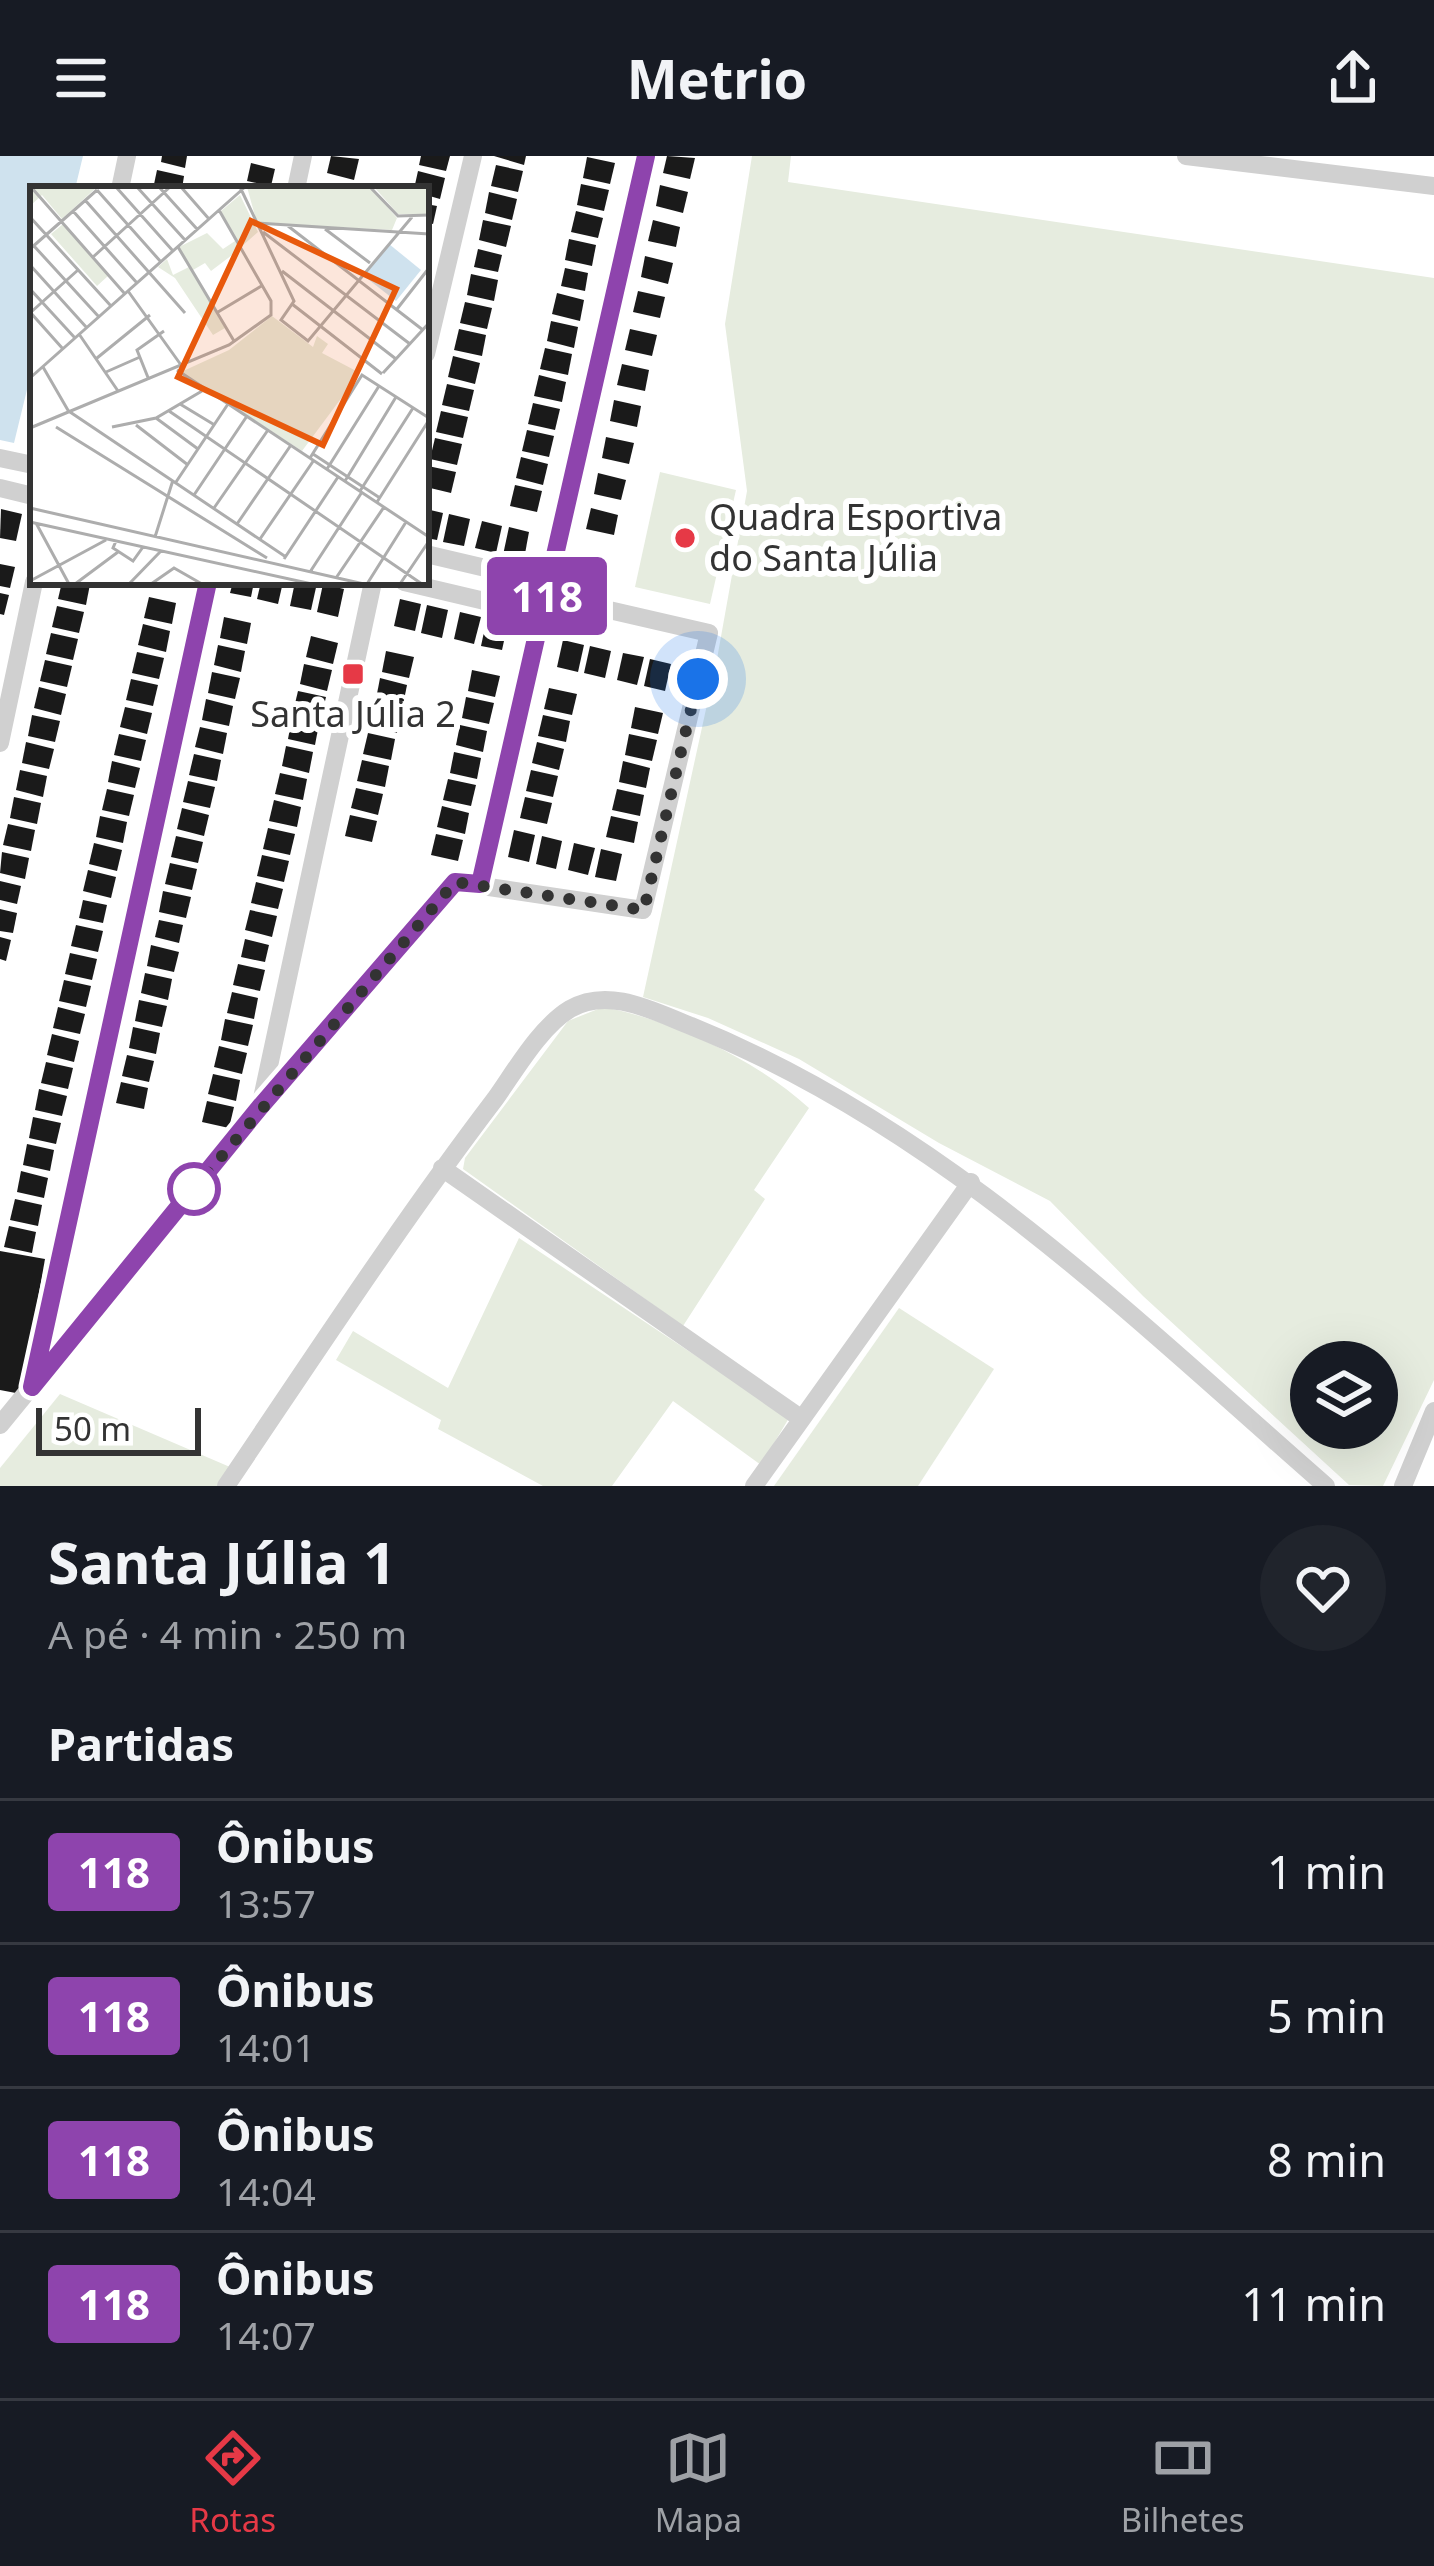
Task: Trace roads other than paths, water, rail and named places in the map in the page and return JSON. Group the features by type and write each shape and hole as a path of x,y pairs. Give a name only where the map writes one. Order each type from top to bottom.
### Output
{"street":[{"path":"121,186 127,156"},
{"path":"297,186 304,156"},
{"path":"429,342 473,156"},
{"path":"480,884 646,156"},
{"path":"1186,156 1434,186"},
{"path":"0,458 30,465"},
{"path":"0,488 30,495"},
{"path":"0,1426 260,1107 455,882 644,910 709,633 570,602 550,583 429,555"},
{"path":"0,742 33,585"},
{"path":"32,1387 207,585"},
{"path":"260,1107 372,585"},
{"path":"417,585 544,615 570,602"},
{"path":"226,1486 442,1168 569,1009 600,999 635,1004 746,1048 865,1110 1016,1214 1326,1486"},
{"path":"442,1168 800,1418"},
{"path":"754,1486 971,1182"},
{"path":"1403,1486 1434,1412"}],"water":[{"path":"0,156 83,156 76,186 30,186 30,377 14,443 0,440"}],"place":[{"name":"Quadra Esportiva do Santa Júlia","path":"685,538"},
{"name":"Santa Júlia 2","path":"353,674"}]}
